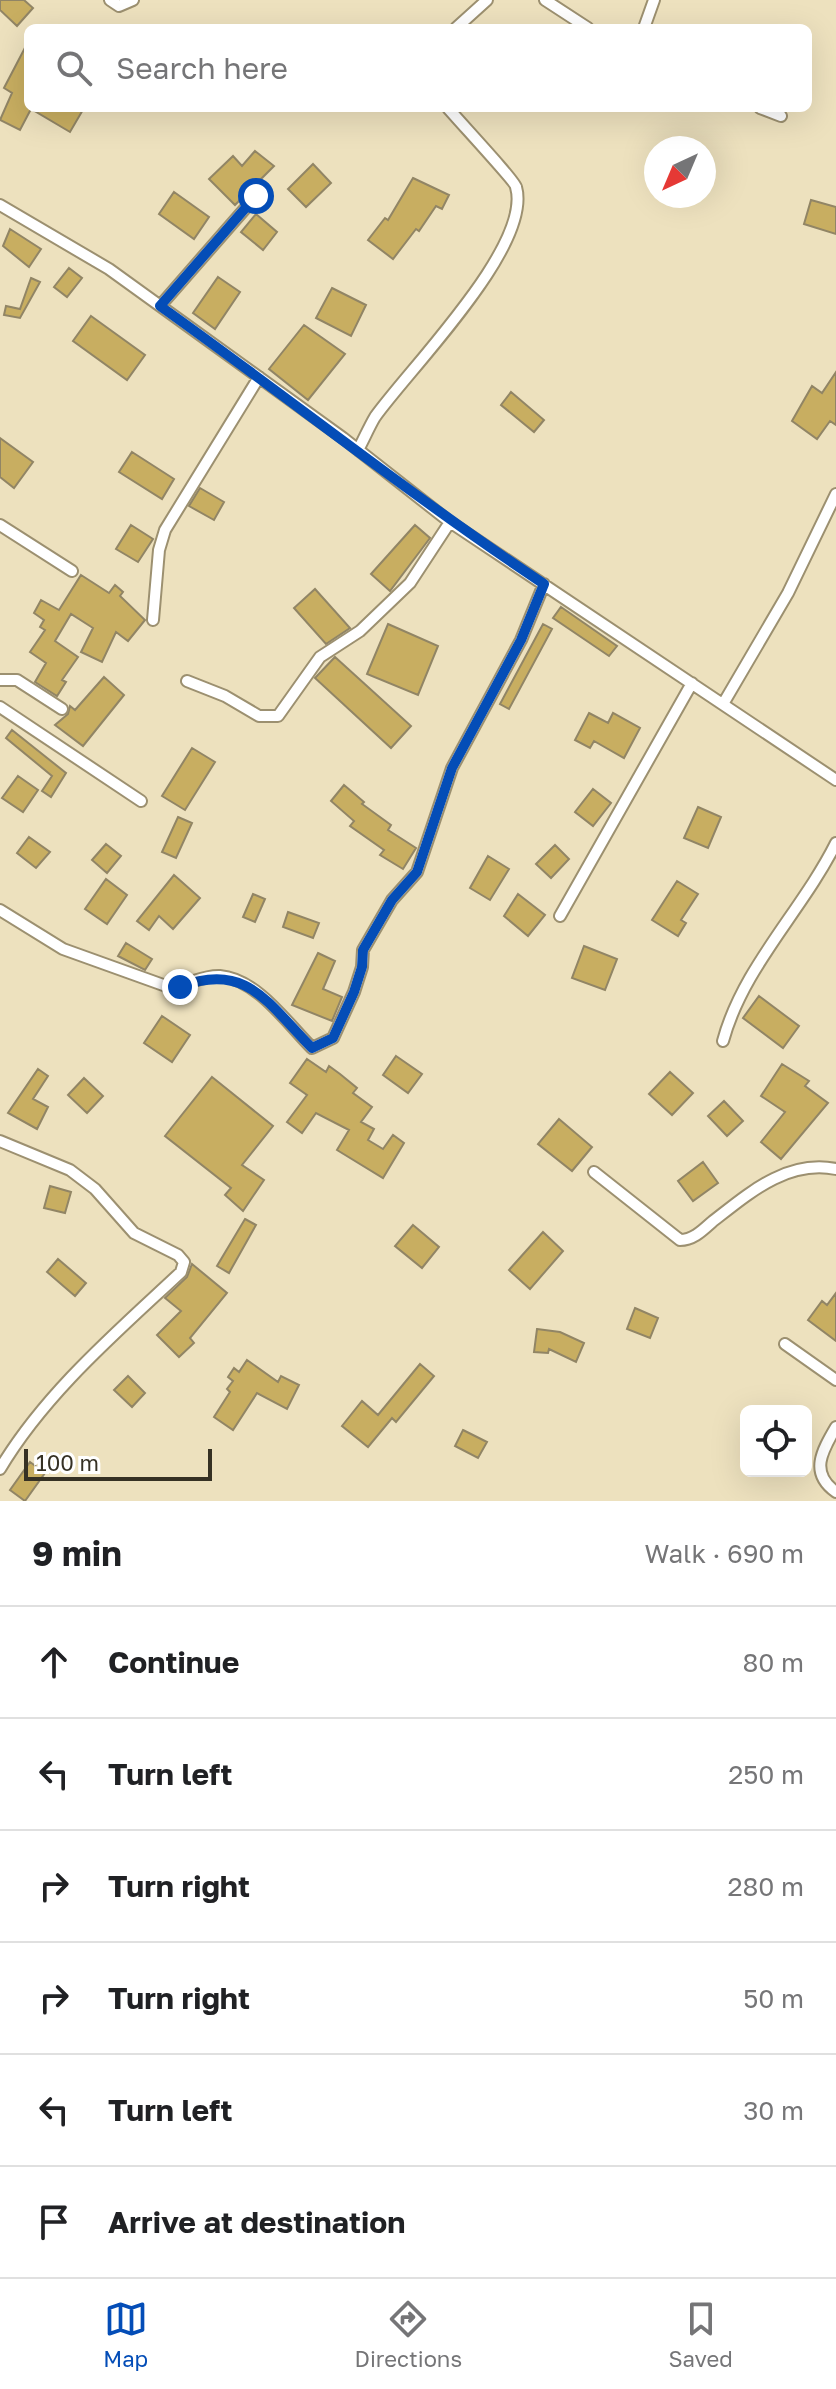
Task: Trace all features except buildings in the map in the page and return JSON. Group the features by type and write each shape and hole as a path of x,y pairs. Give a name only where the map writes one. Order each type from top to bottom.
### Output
{"street":[{"path":"110,0 119,6 133,0"},
{"path":"460,24 487,0"},
{"path":"545,0 582,24"},
{"path":"645,24 654,0"},
{"path":"358,450 375,418 417,369 485,279 520,204 515,182 452,112"},
{"path":"770,112 781,116"},
{"path":"160,306 256,196"},
{"path":"0,205 109,269 358,450 450,522 836,780"},
{"path":"153,620 159,550 165,530 259,377"},
{"path":"723,704 788,593 836,494"},
{"path":"187,681 225,696 259,716 278,716 320,657 360,631 410,583 450,522"},
{"path":"0,525 72,571"},
{"path":"0,910 63,949 166,986 180,987 219,976 238,980 260,995 312,1048 333,1038 354,992 362,967 363,950 392,900 417,872 452,768 521,640 544,584"},
{"path":"0,680 17,680 62,709"},
{"path":"560,916 692,683"},
{"path":"0,707 141,801"},
{"path":"723,1041 732,1008 763,956 813,888 836,843"},
{"path":"0,1141 70,1170 95,1189 134,1233 178,1255 184,1262 181,1272 116,1333 31,1424 0,1469"},
{"path":"594,1172 680,1240 696,1235 747,1194 795,1169 836,1169"},
{"path":"785,1344 836,1380"},
{"path":"836,1427 821,1453 819,1471 823,1482 836,1492"}],"route":[{"path":"180,987 219,976 238,980 260,995 312,1048 333,1038 354,992 362,967 363,950 392,900 417,872 452,768 521,640 544,584 450,522 343,438 160,306 256,196"}]}
